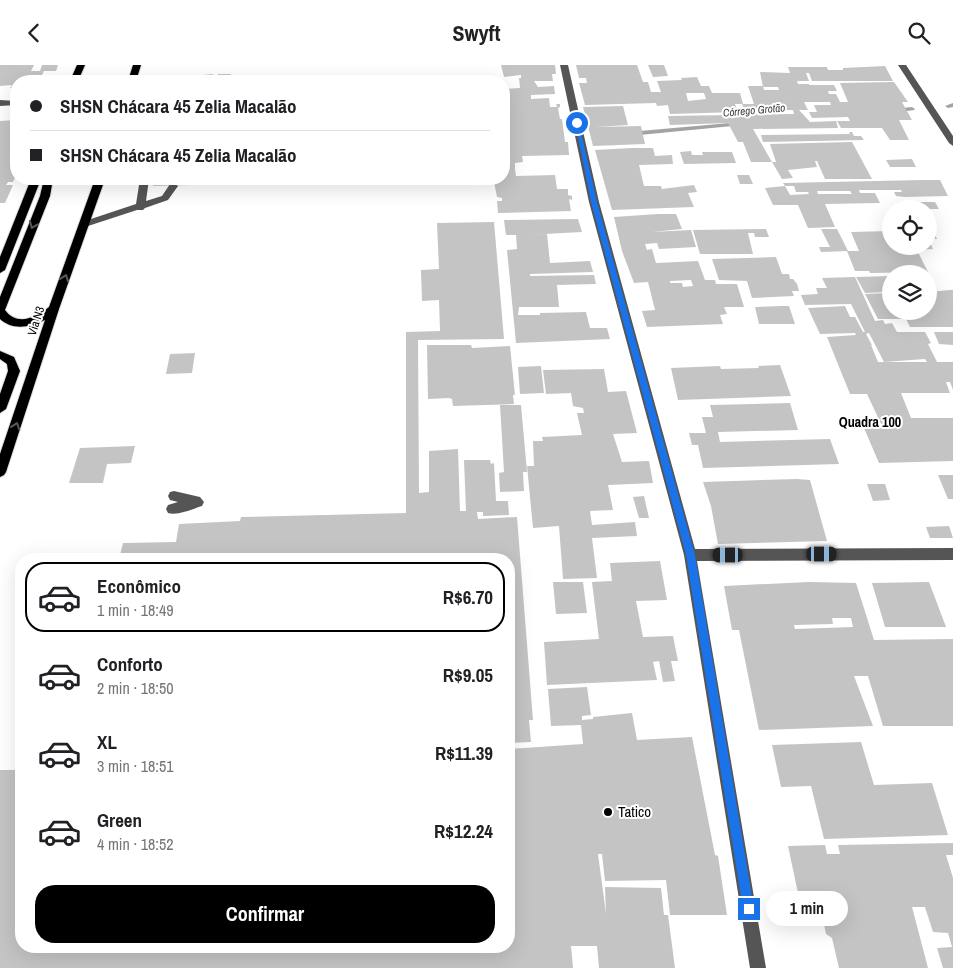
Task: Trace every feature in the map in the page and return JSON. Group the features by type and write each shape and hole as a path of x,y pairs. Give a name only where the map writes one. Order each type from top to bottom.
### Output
{"main road":[{"path":"0,269 34,185"},
{"path":"47,185 45,196 0,310 2,316 9,320 25,323 42,318 54,309"},
{"name":"Via N3","path":"0,472 54,309 98,185"},
{"path":"0,355 11,359 14,364 14,371 0,409"}],"street":[{"path":"564,65 594,202 690,555 758,968"},
{"path":"902,65 953,143"},
{"path":"140,208 143,185"},
{"path":"85,224 140,208 166,198 173,186"},
{"path":"172,509 198,502 174,496"},
{"path":"690,555 953,554"}],"building":[{"path":"0,65 34,65 31,71 40,71 42,65 58,65 56,71 44,71 42,75 10,75 10,85 0,86"},
{"path":"501,65 555,65 556,74 552,74 553,81 534,81 538,87 554,86 555,94 531,95 531,99 549,98 550,107 557,107 556,104 560,104 558,108 560,119 562,119 565,142 568,142 569,155 522,156 523,162 515,163 515,169 516,176 555,175 557,189 568,189 568,195 572,196 572,200 569,199 571,211 498,213 497,201 502,201 502,198 497,197 495,185 510,185 510,89 520,88 519,78 521,78 521,75 504,75"},
{"path":"576,65 637,65 643,82 648,82 651,92 661,92 657,81 697,77 701,86 709,86 712,93 740,93 743,104 735,104 738,112 670,114 668,105 657,106 656,103 585,105 579,83 587,83 586,78 579,78","holes":["686,93 704,93 706,99 688,101"]},
{"path":"648,65 664,65 668,76 653,77"},
{"path":"885,66 893,81 812,81 809,73 806,73 809,81 797,81 798,84 834,85 837,91 828,91 829,94 836,94 840,102 848,102 840,83 894,82 908,102 902,102 912,120 899,120 909,140 890,140 882,128 841,128 837,121 850,121 848,117 812,118 809,112 817,112 814,105 831,105 830,102 804,102 808,110 799,110 810,122 836,121 838,128 753,129 772,162 751,162 743,142 738,142 728,123 670,125 668,116 794,114 793,110 745,111 742,104 754,104 748,86 763,86 760,72 790,73 788,67 827,67 828,70 843,70 843,68","holes":["763,87 778,87 779,90 764,90"]},
{"path":"623,106 628,125 595,127 641,126 645,144 593,146 583,107"},
{"path":"10,120 10,182 6,185 13,185 5,203 0,203 0,121"},
{"path":"849,132 852,132 854,136 861,136 864,140 763,142 761,135 850,134"},
{"path":"852,142 872,179 825,179 817,161 815,161 817,167 788,170 793,178 782,179 772,162 776,162 770,144"},
{"path":"653,148 655,156 672,155 673,164 639,165 644,186 661,186 662,189 694,185 697,192 688,193 694,207 612,210 595,150"},
{"path":"691,151 692,155 703,155 702,152 732,152 736,163 684,164 680,152"},
{"path":"912,159 916,167 890,167 886,160"},
{"path":"737,175 749,175 753,184 740,184"},
{"path":"940,180 948,196 905,197 896,196 894,192 902,192 901,190 859,190 860,193 875,193 880,203 825,204 835,227 808,228 798,205 773,205 765,188 785,186 783,183","holes":["785,186 794,186 796,192 808,192 809,194 790,195","817,191 850,191 852,194 818,194"]},
{"path":"153,185 190,185 153,186"},
{"path":"676,214 682,229 652,232 691,230 696,247 659,249 657,243 645,244 647,250 652,249 656,263 698,261 705,280 715,280 716,284 737,284 744,307 724,307 727,314 720,315 723,324 647,327 642,311 655,310 648,282 634,283 622,251 614,217","holes":["691,280 693,286 683,287 682,283 670,283 670,281"]},
{"path":"578,219 582,232 526,235 547,234 550,263 590,261 593,272 530,274 530,276 594,275 596,284 557,285 559,307 519,307 518,315 586,312 590,328 607,328 610,339 516,343 507,250 517,249 516,235 506,235 504,220"},
{"path":"494,222 504,339 418,340 419,493 429,492 429,451 458,449 460,511 466,511 464,460 490,460 491,464 494,463 496,501 508,501 509,515 483,516 483,512 477,512 478,519 517,517 533,720 529,720 531,742 515,743 515,553 120,553 123,543 176,542 179,524 240,521 241,517 406,513 406,332 440,331 439,300 422,301 421,270 439,269 437,223"},
{"path":"766,229 769,237 755,237 754,233 748,233 753,254 700,254 693,230"},
{"path":"821,229 837,229 848,251 821,252 819,247 830,247"},
{"path":"882,231 882,255 920,255 924,265 882,265 882,273 855,271 847,251 859,251 851,232"},
{"path":"776,257 782,274 789,274 790,279 793,279 797,284 799,291 792,291 794,296 752,298 747,281 719,280 712,259"},
{"path":"882,276 882,292 865,293 856,277"},
{"path":"855,277 875,321 883,320 885,324 892,323 897,332 925,332 931,343 928,344 937,362 953,362 953,390 950,382 946,382 950,393 901,393 911,418 953,418 953,461 879,463 864,428 883,428 867,394 850,394 827,337 856,335 855,333 820,334 808,308 845,306 850,317 855,317 863,332 865,332 851,304 805,305 801,295 818,294 816,288 827,288 822,278","holes":["869,333 884,362 878,362 866,334","925,359 927,362 884,362"]},
{"path":"953,290 953,327 910,327 906,320 937,320 937,291"},
{"path":"882,293 882,319 878,319 865,294"},
{"path":"789,306 795,324 759,324 755,307"},
{"path":"934,332 953,332 953,345 939,344"},
{"path":"427,345 471,345 472,348 510,346 515,395 513,395 514,404 453,406 452,399 449,398 428,399"},
{"path":"195,353 192,373 166,374 170,354"},
{"path":"780,365 791,396 678,400 671,368 720,366 721,369 759,368 758,366"},
{"path":"541,366 544,393 520,394 518,367"},
{"path":"604,369 608,392 626,391 637,433 613,434 622,462 649,461 653,483 608,485 613,510 590,511 592,525 635,522 637,536 592,538 597,578 563,579 559,526 533,528 527,466 534,466 533,441 543,441 542,437 582,435 577,413 584,413 583,408 573,406 571,393 546,394 543,370"},
{"path":"790,403 798,430 718,432 720,442 830,439 839,464 703,468 698,445 692,445 689,433 706,433 702,417 713,417 710,405"},
{"path":"500,405 521,405 527,472 523,472 524,491 500,492 499,473 504,472"},
{"path":"135,446 131,463 107,464 103,483 69,483 80,448"},
{"path":"938,475 953,475 953,499 948,499"},
{"path":"810,480 827,541 718,544 711,506 703,482"},
{"path":"867,484 885,484 890,500 873,501"},
{"path":"644,496 649,518 639,518 633,497"},
{"path":"949,526 953,538 930,538 926,527"},
{"path":"660,561 667,600 636,601 643,637 673,636 678,661 671,661 675,681 663,682 659,661 653,662 657,680 547,685 544,642 599,639 592,582 612,581 610,563"},
{"path":"553,582 583,582 587,613 556,614"},
{"path":"809,582 856,583 874,640 953,639 953,726 883,726 868,676 854,676 873,726 759,730 739,630 732,630 724,586","holes":["832,618 851,618 853,627 795,629 794,625 833,624"]},
{"path":"929,582 946,627 885,627 872,583"},
{"name":"Tatico","path":"587,687 591,715 582,716 582,720 632,713 637,740 692,737 715,855 718,856 727,915 670,915 666,880 605,881 602,854 598,854 606,914 605,887 661,888 664,915 668,915 675,968 599,968 597,946 571,946 573,968 0,968 0,770 15,770 15,953 515,953 515,749 583,744 581,725 551,726 548,689"},
{"path":"861,742 874,785 932,783 948,835 824,839 811,786 781,787 772,745"},
{"path":"953,843 953,855 946,855 953,878 953,968 943,968 937,948 952,947 948,933 933,932 925,907 912,907 928,968 839,968 832,938 826,934 821,910 783,911 781,893 798,893 788,846 825,845 827,854 840,854 838,845","holes":["837,894 840,909 822,910 818,895"]}],"waterway":[{"name":"Córrego Grotão","path":"948,106 953,105"},
{"name":"Córrego Grotão","path":"893,111 912,109"},
{"name":"Córrego Grotão","path":"629,134 741,124"}],"place":[{"name":"Tatico","path":"608,812"}],"district":[{"name":"Quadra 100","path":"870,422"}],"route":[{"path":"577,123 594,202 690,555 749,909"}]}
